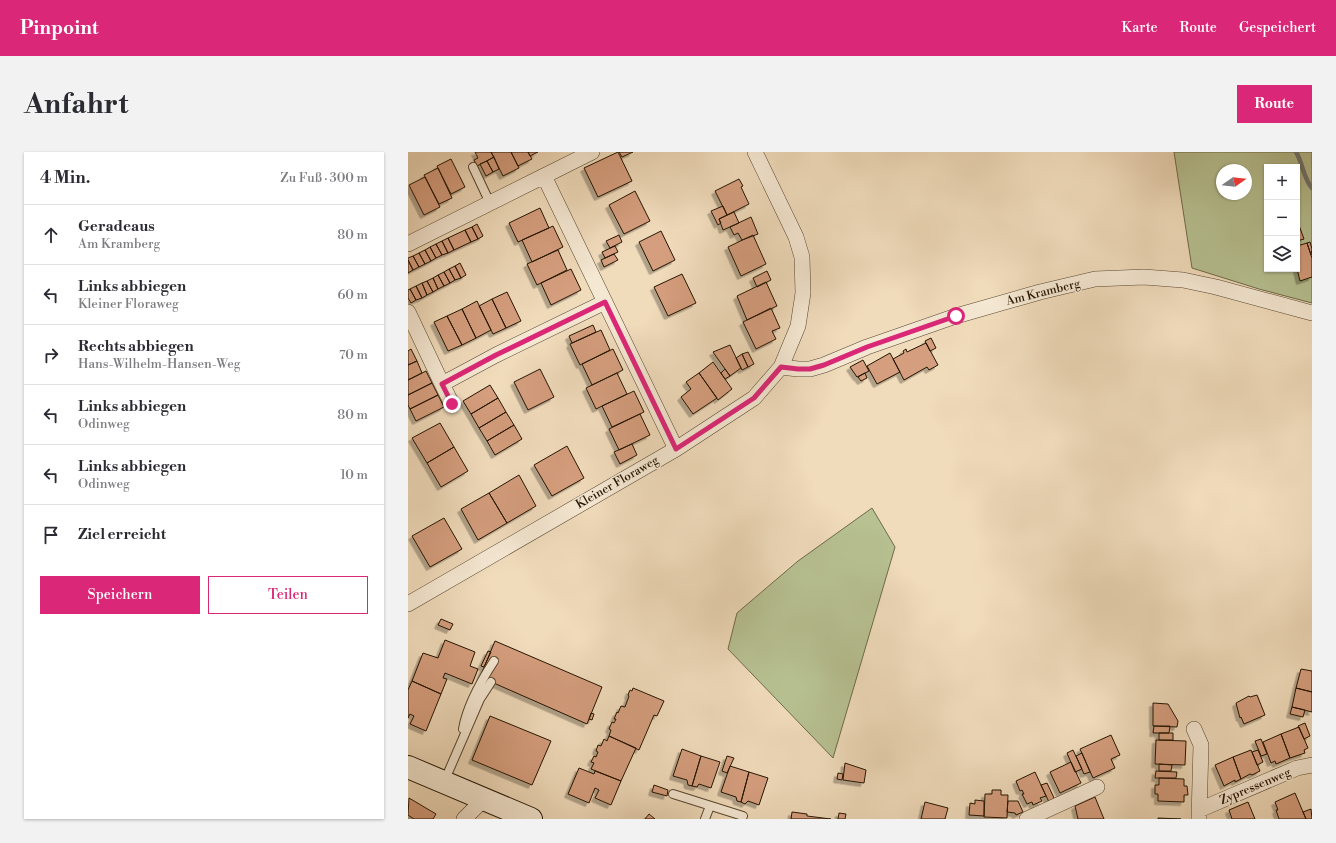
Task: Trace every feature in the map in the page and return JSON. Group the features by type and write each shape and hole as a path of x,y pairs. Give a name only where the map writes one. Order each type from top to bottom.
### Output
{"main road":[{"path":"408,768 531,819"}],"street":[{"path":"408,244 592,152"},
{"name":"Kleiner Floraweg","path":"409,601 676,449 754,398 781,367 798,326 803,294 802,257 796,238 755,152"},
{"path":"544,176 676,449"},
{"name":"Am Kramberg","path":"781,367 810,369 824,365 867,347 956,316 1048,290 1095,279 1144,277 1183,280 1216,287 1312,313"},
{"path":"442,384 496,355 605,302"},
{"path":"408,312 452,404"},
{"name":"Zypressenweg","path":"1194,729 1201,745 1199,815 1297,768 1312,765"},
{"path":"1027,819 1097,787"},
{"path":"464,819 484,799"}],"lane":[{"path":"473,167 490,203"},
{"path":"462,738 465,717 483,679 494,661"},
{"path":"443,782 480,699 491,682"},
{"path":"673,794 743,816"},
{"path":"705,819 710,806"}],"green space":[{"path":"1174,152 1312,152 1312,303 1259,289 1192,268"},
{"path":"872,508 895,547 833,758 728,649 737,613 798,561"}],"building":[{"path":"475,152 491,152 494,157 477,166 474,160 478,158"},
{"path":"491,152 511,152 519,168 503,176"},
{"path":"511,152 528,152 532,159 518,166"},
{"path":"528,152 538,152 530,156"},
{"path":"618,152 632,181 598,197 584,168"},
{"path":"619,152 633,152 622,157"},
{"path":"494,157 499,169 493,172 487,161"},
{"path":"451,159 465,187 451,194 437,166"},
{"path":"487,161 493,172 486,176 480,164"},
{"path":"438,168 452,198 439,204 424,175"},
{"path":"425,177 440,207 424,215 409,185"},
{"path":"739,179 749,204 727,215 715,191"},
{"path":"635,191 650,221 624,234 609,205"},
{"path":"723,206 727,215 719,219 721,223 718,225 711,211"},
{"path":"540,208 549,228 518,242 509,223"},
{"path":"734,212 739,223 723,230 719,219"},
{"path":"751,217 758,234 742,240 738,233 734,235 730,227"},
{"path":"477,224 483,236 478,239 472,227"},
{"path":"553,226 563,247 532,262 522,240"},
{"path":"472,227 478,239 471,242 465,230"},
{"path":"1300,228 1304,239 1300,240"},
{"path":"465,230 471,242 454,250 448,238"},
{"path":"661,231 675,260 653,271 639,242"},
{"path":"619,235 622,242 610,248 606,241"},
{"path":"753,235 766,264 741,276 728,247"},
{"path":"448,238 454,250 448,253 442,241"},
{"path":"442,241 448,253 442,255 436,244"},
{"path":"1310,242 1312,249 1311,255 1307,243"},
{"path":"1307,243 1312,258 1312,277 1300,281 1298,272 1300,272 1300,245"},
{"path":"436,244 442,255 436,258 430,247"},
{"path":"615,246 618,252 605,258 602,252"},
{"path":"430,247 436,258 431,261 425,250"},
{"path":"425,250 431,261 425,264 419,253"},
{"path":"558,250 567,270 537,285 527,264"},
{"path":"419,253 425,264 419,267 413,256"},
{"path":"614,254 618,260 604,267 601,260"},
{"path":"413,256 419,267 413,270 408,258"},
{"path":"408,260 413,270 408,273"},
{"path":"460,263 466,275 461,278 455,266"},
{"path":"455,266 461,278 455,280 449,269"},
{"path":"449,269 455,280 450,283 444,272"},
{"path":"571,269 581,290 551,305 541,283"},
{"path":"767,271 771,280 757,287 753,278"},
{"path":"444,272 450,283 444,286 438,275"},
{"path":"682,274 696,303 668,316 654,287"},
{"path":"438,275 444,286 438,289 433,278"},
{"path":"433,278 438,289 433,292 427,281"},
{"path":"427,281 433,292 427,295 422,283"},
{"path":"766,282 777,306 747,320 737,296"},
{"path":"422,283 427,295 422,298 416,286"},
{"path":"416,286 422,298 416,300 410,289"},
{"path":"410,289 416,300 411,303 408,298 408,290"},
{"path":"507,292 521,321 506,328 492,299"},
{"path":"492,299 506,328 493,334 479,306"},
{"path":"477,301 491,330 476,338 462,309"},
{"path":"771,308 780,328 772,331 776,339 756,349 743,322"},
{"path":"462,309 476,338 462,345 447,316"},
{"path":"447,316 462,345 448,351 434,322"},
{"path":"593,325 596,332 572,343 569,336"},
{"path":"601,330 610,350 580,365 570,344"},
{"path":"931,338 936,348 930,351 925,341"},
{"path":"926,343 938,365 929,370 927,367 904,380 893,359 904,353 903,351 906,349 907,352"},
{"path":"730,345 741,368 730,376 713,352"},
{"path":"411,349 417,361 408,365 408,351"},
{"path":"613,349 623,370 592,385 582,364"},
{"path":"748,352 754,364 748,367 742,354"},
{"path":"890,353 900,372 877,384 867,366"},
{"path":"742,354 748,367 742,370 736,358"},
{"path":"863,360 869,371 857,377 850,367"},
{"path":"417,361 422,373 408,380 408,365"},
{"path":"713,362 732,389 718,400 699,373"},
{"path":"540,369 554,397 528,410 514,382"},
{"path":"725,369 730,376 725,379 721,373"},
{"path":"426,371 432,383 408,395 408,380"},
{"path":"617,373 627,394 596,409 586,388"},
{"path":"699,373 717,398 693,414 681,397 691,389 686,382"},
{"path":"865,373 867,378 861,381 858,377"},
{"path":"432,383 438,395 410,409 408,405 408,395"},
{"path":"490,385 498,398 471,414 463,401"},
{"path":"634,391 644,412 612,427 602,406"},
{"path":"438,395 444,407 416,421 410,409"},
{"path":"498,398 506,412 479,428 471,414"},
{"path":"506,412 514,425 487,441 479,428"},
{"path":"640,414 650,435 619,450 609,429"},
{"path":"440,423 454,447 427,463 412,438"},
{"path":"514,425 522,439 495,455 487,441"},
{"path":"632,444 637,455 620,464 614,452"},
{"path":"567,446 584,478 552,496 534,465"},
{"path":"454,447 468,471 441,487 427,463"},
{"path":"519,475 536,506 507,523 489,493"},
{"path":"489,493 507,523 478,540 461,509"},
{"path":"444,518 462,549 430,567 412,536"},
{"path":"441,619 453,624 450,630 438,625"},
{"path":"445,640 475,652 470,666 478,669 472,684 445,673 443,678 447,679 441,694 412,681 423,653 438,658"},
{"path":"495,641 602,687 587,724 480,677"},
{"path":"488,651 491,652 484,667 481,666"},
{"path":"1301,669 1312,671 1312,692 1296,688"},
{"path":"412,681 441,694 426,731 410,724 414,716 410,714 408,718 408,690"},
{"path":"633,688 664,701 657,716 654,715 639,750 609,736 611,730 609,729 612,722 614,723 616,719 614,719 617,712 618,713 621,706 625,707 630,690 632,691"},
{"path":"1296,688 1312,692 1312,712 1292,707"},
{"path":"1257,695 1265,715 1244,724 1241,717 1240,718 1236,703 1249,696"},
{"path":"1153,703 1168,704 1178,721 1177,727 1153,726"},
{"path":"1292,707 1305,710 1303,717 1290,714"},
{"path":"591,713 594,714 592,720 589,719"},
{"path":"490,716 551,741 532,785 472,760"},
{"path":"1305,723 1310,736 1304,739 1298,726"},
{"path":"1154,726 1170,726 1169,733 1153,733"},
{"path":"1299,727 1308,748 1304,750 1305,753 1290,758 1281,734"},
{"path":"1159,733 1173,733 1173,740 1159,740"},
{"path":"1281,734 1290,758 1276,764 1275,761 1271,763 1263,742"},
{"path":"1111,735 1120,755 1111,759 1115,768 1093,778 1080,749"},
{"path":"609,736 636,748 621,781 591,769 594,763 591,762 594,756 596,757 598,752 596,751 598,745 601,746 604,739 607,741"},
{"path":"1261,739 1267,754 1261,756 1255,741"},
{"path":"1156,740 1186,741 1185,765 1155,764"},
{"path":"682,749 701,756 692,786 688,785 687,780 673,776"},
{"path":"1073,750 1082,769 1075,772 1067,753"},
{"path":"1251,750 1260,771 1241,779 1233,757"},
{"path":"1258,750 1263,762 1257,765 1252,752"},
{"path":"1082,753 1090,772 1084,774 1076,756"},
{"path":"701,756 720,762 711,788 699,784 697,787 692,786"},
{"path":"727,756 734,758 727,773 722,771"},
{"path":"1233,757 1241,779 1235,782 1235,780 1224,786 1215,765"},
{"path":"1071,762 1081,783 1060,793 1050,772"},
{"path":"845,763 866,770 864,783 843,780"},
{"path":"1159,764 1172,765 1171,771 1159,771"},
{"path":"730,766 749,772 741,802 737,801 736,797 721,792"},
{"path":"579,768 594,774 595,771 621,781 611,805 595,798 599,790 595,788 589,803 568,794"},
{"path":"1156,771 1177,772 1176,778 1155,778"},
{"path":"749,772 768,778 759,805 748,801 745,804 741,802"},
{"path":"1035,772 1046,796 1040,798 1042,801 1033,805 1032,802 1027,804 1022,794 1024,794 1022,790 1020,791 1016,781"},
{"path":"838,773 843,774 842,780 837,779"},
{"path":"1159,778 1184,779 1184,786 1187,786 1188,795 1184,795 1184,802 1158,801 1158,794 1155,794 1155,785 1159,785"},
{"path":"1047,783 1055,800 1049,802 1041,785"},
{"path":"654,785 668,790 667,796 652,792"},
{"path":"992,790 1001,790 1001,795 1008,795 1007,818 984,817 985,794 992,794"},
{"path":"1295,793 1306,819 1279,819 1275,802"},
{"path":"1095,797 1104,819 1078,819 1075,806"},
{"path":"409,798 436,814 433,819 414,819 408,815"},
{"path":"975,800 984,801 984,816 969,815 970,803 975,804"},
{"path":"1008,801 1018,801 1023,812 1016,815 1015,813 1007,812"},
{"path":"925,802 948,808 945,819 921,819"},
{"path":"1248,802 1255,819 1232,819 1229,810"},
{"path":"1311,809 1312,819 1306,819 1303,812"},
{"path":"792,812 807,814 807,816 831,819 791,819"},
{"path":"839,813 846,814 845,819 838,819"},
{"path":"649,814 655,819 645,819"},
{"path":"1158,818 1181,819 1158,819"}],"waterway":[{"path":"1296,152 1307,180 1312,188"}],"route":[{"path":"452,404 442,384 496,355 605,302 676,449 754,398 781,367 810,369 824,365 867,347 956,316"}]}
